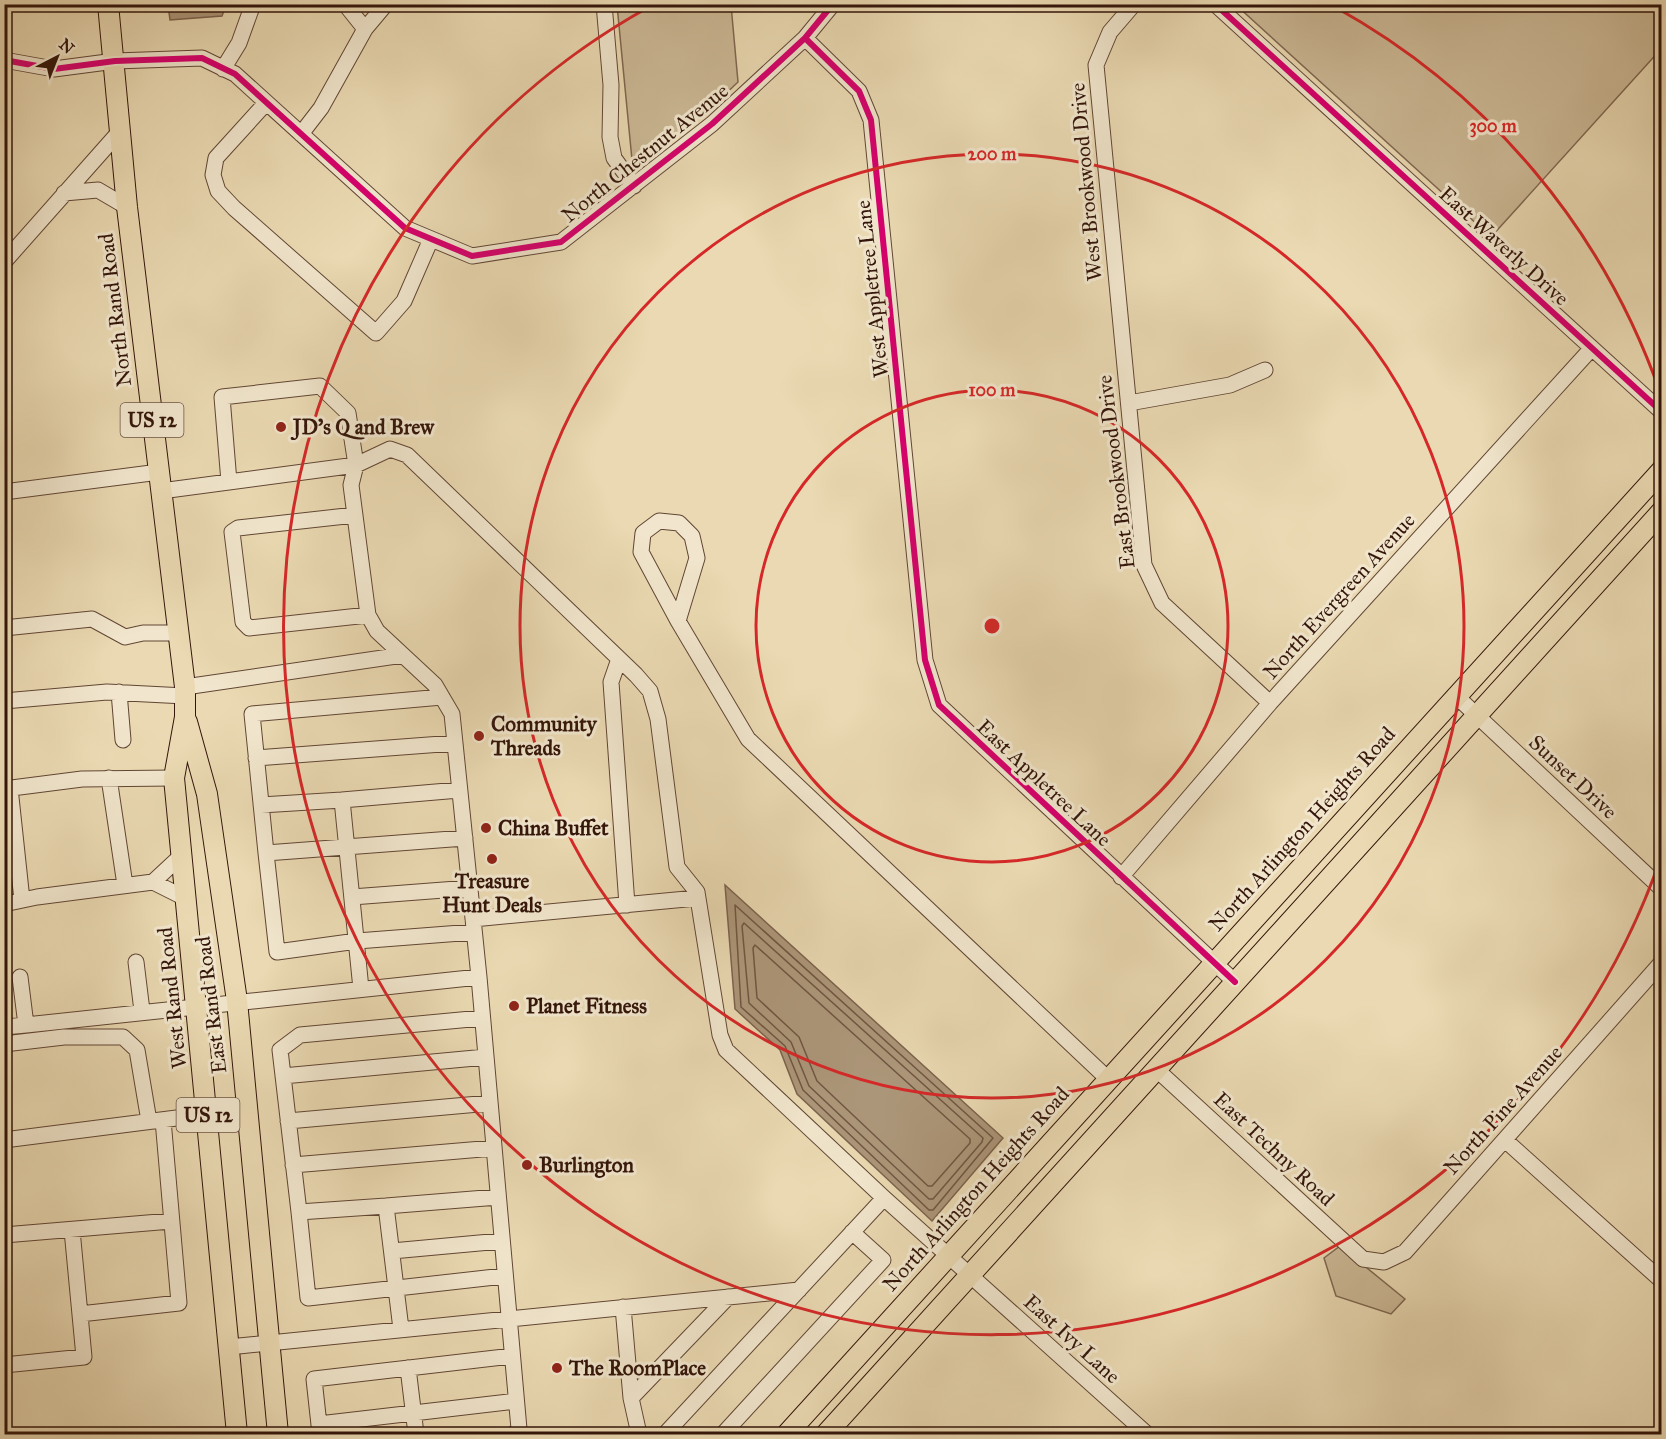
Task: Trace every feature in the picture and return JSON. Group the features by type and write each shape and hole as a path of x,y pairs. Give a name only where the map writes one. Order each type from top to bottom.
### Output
{"main road":[{"name":"North Rand Road","path":"108,4 127,207 185,691 185,717"},
{"name":"North Arlington Heights Road","path":"787,1434 1455,695 1662,470"},
{"path":"826,1434 1662,511"},
{"name":"West Rand Road","path":"185,717 174,778 208,1114 228,1347"},
{"name":"East Rand Road","path":"185,717 207,794 237,1001 278,1434"},
{"name":"US 12","path":"228,1347 237,1434"}],"street":[{"path":"223,69 239,43 253,4"},
{"path":"345,4 364,29"},
{"path":"301,134 321,108 364,29 386,4"},
{"path":"604,4 611,86 610,137 614,158 634,186"},
{"name":"North Chestnut Avenue","path":"4,60 54,69 115,62 202,58 235,74 405,228 472,256 561,242 712,124 805,38 833,4"},
{"name":"West Brookwood Drive","path":"1121,330 1096,65 1110,32 1134,4"},
{"name":"East Waverly Drive","path":"1215,4 1324,106 1662,412"},
{"name":"West Appletree Lane","path":"805,38 859,91 871,120 916,563"},
{"path":"266,103 216,158 213,175 218,191 234,208 376,333 404,301 431,239"},
{"path":"7,253 121,130"},
{"path":"64,193 98,190 127,207"},
{"name":"East Brookwood Drive","path":"1121,330 1144,565 1162,603 1270,703"},
{"name":"North Evergreen Avenue","path":"1121,877 1270,703 1592,348"},
{"path":"1128,403 1230,385 1265,370"},
{"path":"229,482 222,397 320,386 348,413 356,465 351,485 368,615 377,632 435,685 452,714 479,977 519,1429 514,1434"},
{"path":"4,492 160,482 229,482 356,465 390,449 407,455 650,691 658,719 677,867 697,892 697,898 627,905 277,952 252,714 442,697"},
{"path":"355,515 237,528 232,532 243,622 249,628 368,615"},
{"path":"678,621 697,558 692,536 679,523 659,522 643,533 641,552 678,621 748,739 1108,1079"},
{"name":"East Appletree Lane","path":"916,563 926,660 939,705 1235,982"},
{"path":"4,628 92,620 125,637 143,633 178,633"},
{"path":"4,702 119,692 185,691 403,655"},
{"path":"619,659 611,682 627,905"},
{"path":"119,692 123,740"},
{"name":"Sunset Drive","path":"1455,695 1662,889"},
{"path":"256,758 455,743"},
{"path":"109,778 125,885"},
{"path":"22,900 7,789 82,779 174,778"},
{"path":"261,805 459,790"},
{"path":"342,800 361,989"},
{"path":"266,853 465,838"},
{"path":"153,882 182,855"},
{"path":"4,904 153,882 186,899"},
{"path":"352,897 470,888"},
{"name":"East Ivy Lane","path":"697,898 720,1035 726,1050 884,1198 1147,1434"},
{"path":"136,962 142,1011"},
{"name":"North Pine Avenue","path":"1363,1259 1384,1262 1405,1252 1662,962"},
{"path":"20,977 26,1025"},
{"path":"4,1027 479,977"},
{"path":"482,1018 300,1035 280,1050 309,1298 504,1276"},
{"path":"4,1044 64,1037 123,1037 137,1050 156,1120 171,1221 179,1303 80,1314"},
{"path":"283,1076 486,1058"},
{"name":"East Techny Road","path":"1156,1069 1363,1259"},
{"path":"288,1122 490,1102"},
{"path":"4,1140 208,1114"},
{"path":"1505,1140 1662,1281"},
{"path":"293,1164 494,1148"},
{"path":"299,1212 498,1197"},
{"path":"665,1434 884,1198"},
{"path":"386,1206 401,1329"},
{"path":"4,1235 171,1221"},
{"path":"4,1365 84,1357 72,1230"},
{"path":"723,1434 883,1260 852,1232"},
{"path":"392,1251 501,1241"},
{"path":"228,1347 799,1290"},
{"path":"631,1398 728,1297"},
{"path":"623,1307 631,1398 639,1434"},
{"path":"512,1356 314,1379 319,1429 413,1413 516,1401"},
{"path":"408,1368 416,1434"}],"shaded area":[{"path":"617,5 731,5 738,82 712,107 641,159 632,160"},
{"path":"1236,5 1661,5 1661,49 1491,237"},
{"path":"1340,1246 1405,1299 1391,1314 1336,1296 1324,1258"}],"water":[{"path":"168,4 226,5 222,16 170,20"},
{"path":"725,885 1003,1138 932,1221 797,1094 780,1050 735,1009"}],"cycle path":[{"path":"4,60 54,69 115,61 202,58 235,74 405,228 472,256 561,242 712,124 805,38 833,4"},
{"path":"1215,4 1662,412"},
{"path":"805,38 859,91 871,120 925,660 939,705 1235,982"}],"place":[{"name":"JD's Q and Brew","path":"281,427"},
{"name":"Community Threads","path":"479,736"},
{"name":"China Buffet","path":"486,828"},
{"name":"Treasure Hunt Deals","path":"492,859"},
{"name":"Planet Fitness","path":"514,1006"},
{"name":"Burlington","path":"527,1165"},
{"name":"The RoomPlace","path":"557,1368"}]}
